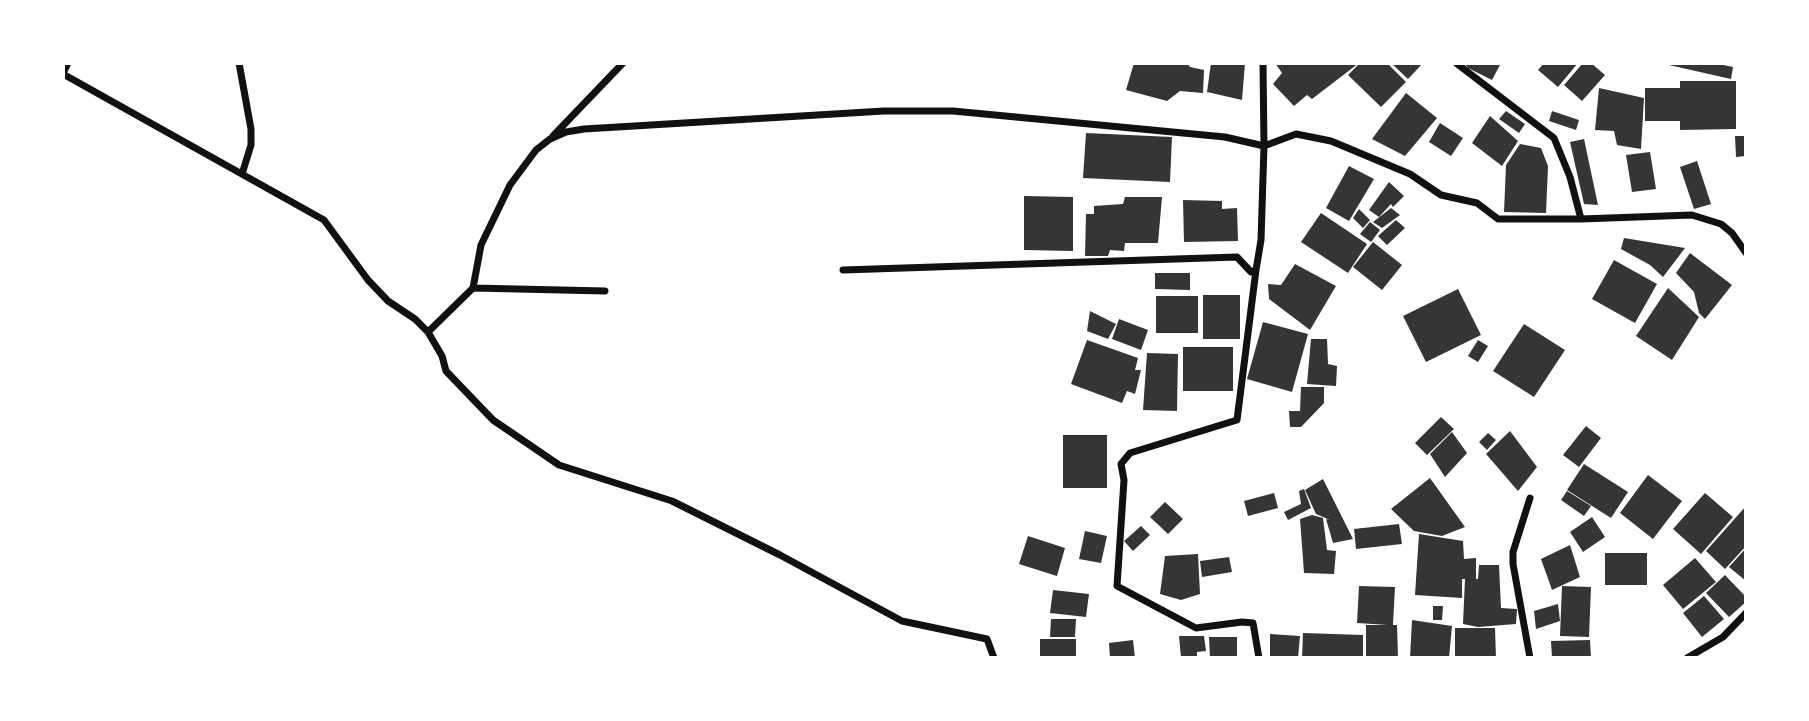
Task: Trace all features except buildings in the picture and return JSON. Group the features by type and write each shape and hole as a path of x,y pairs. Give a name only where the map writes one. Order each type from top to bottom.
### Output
{"street":[{"path":"68,63 63,74 324,220 368,280 388,301 415,319 428,332 442,356 446,372 493,420 559,464 672,501 902,621 987,639 994,658"},
{"path":"239,63 251,129 251,145 242,174"},
{"path":"428,332 473,288 481,244 510,185 536,150 550,139 623,63"},
{"path":"1259,658 1253,623 1196,628 1117,586 1124,480 1121,464 1130,453 1237,420 1261,240 1263,63"},
{"path":"1456,63 1554,138 1570,177 1581,219"},
{"path":"550,139 566,132 584,129 884,111 953,111 1225,137 1264,146 1296,134 1331,141 1410,174 1441,195 1477,203 1497,219 1692,215 1721,224 1732,233 1746,253"},
{"path":"844,270 1237,257 1251,272 1256,270"},
{"path":"473,288 605,291"},
{"path":"1530,658 1513,552 1531,498"},
{"path":"1687,658 1723,637 1746,612"}]}
